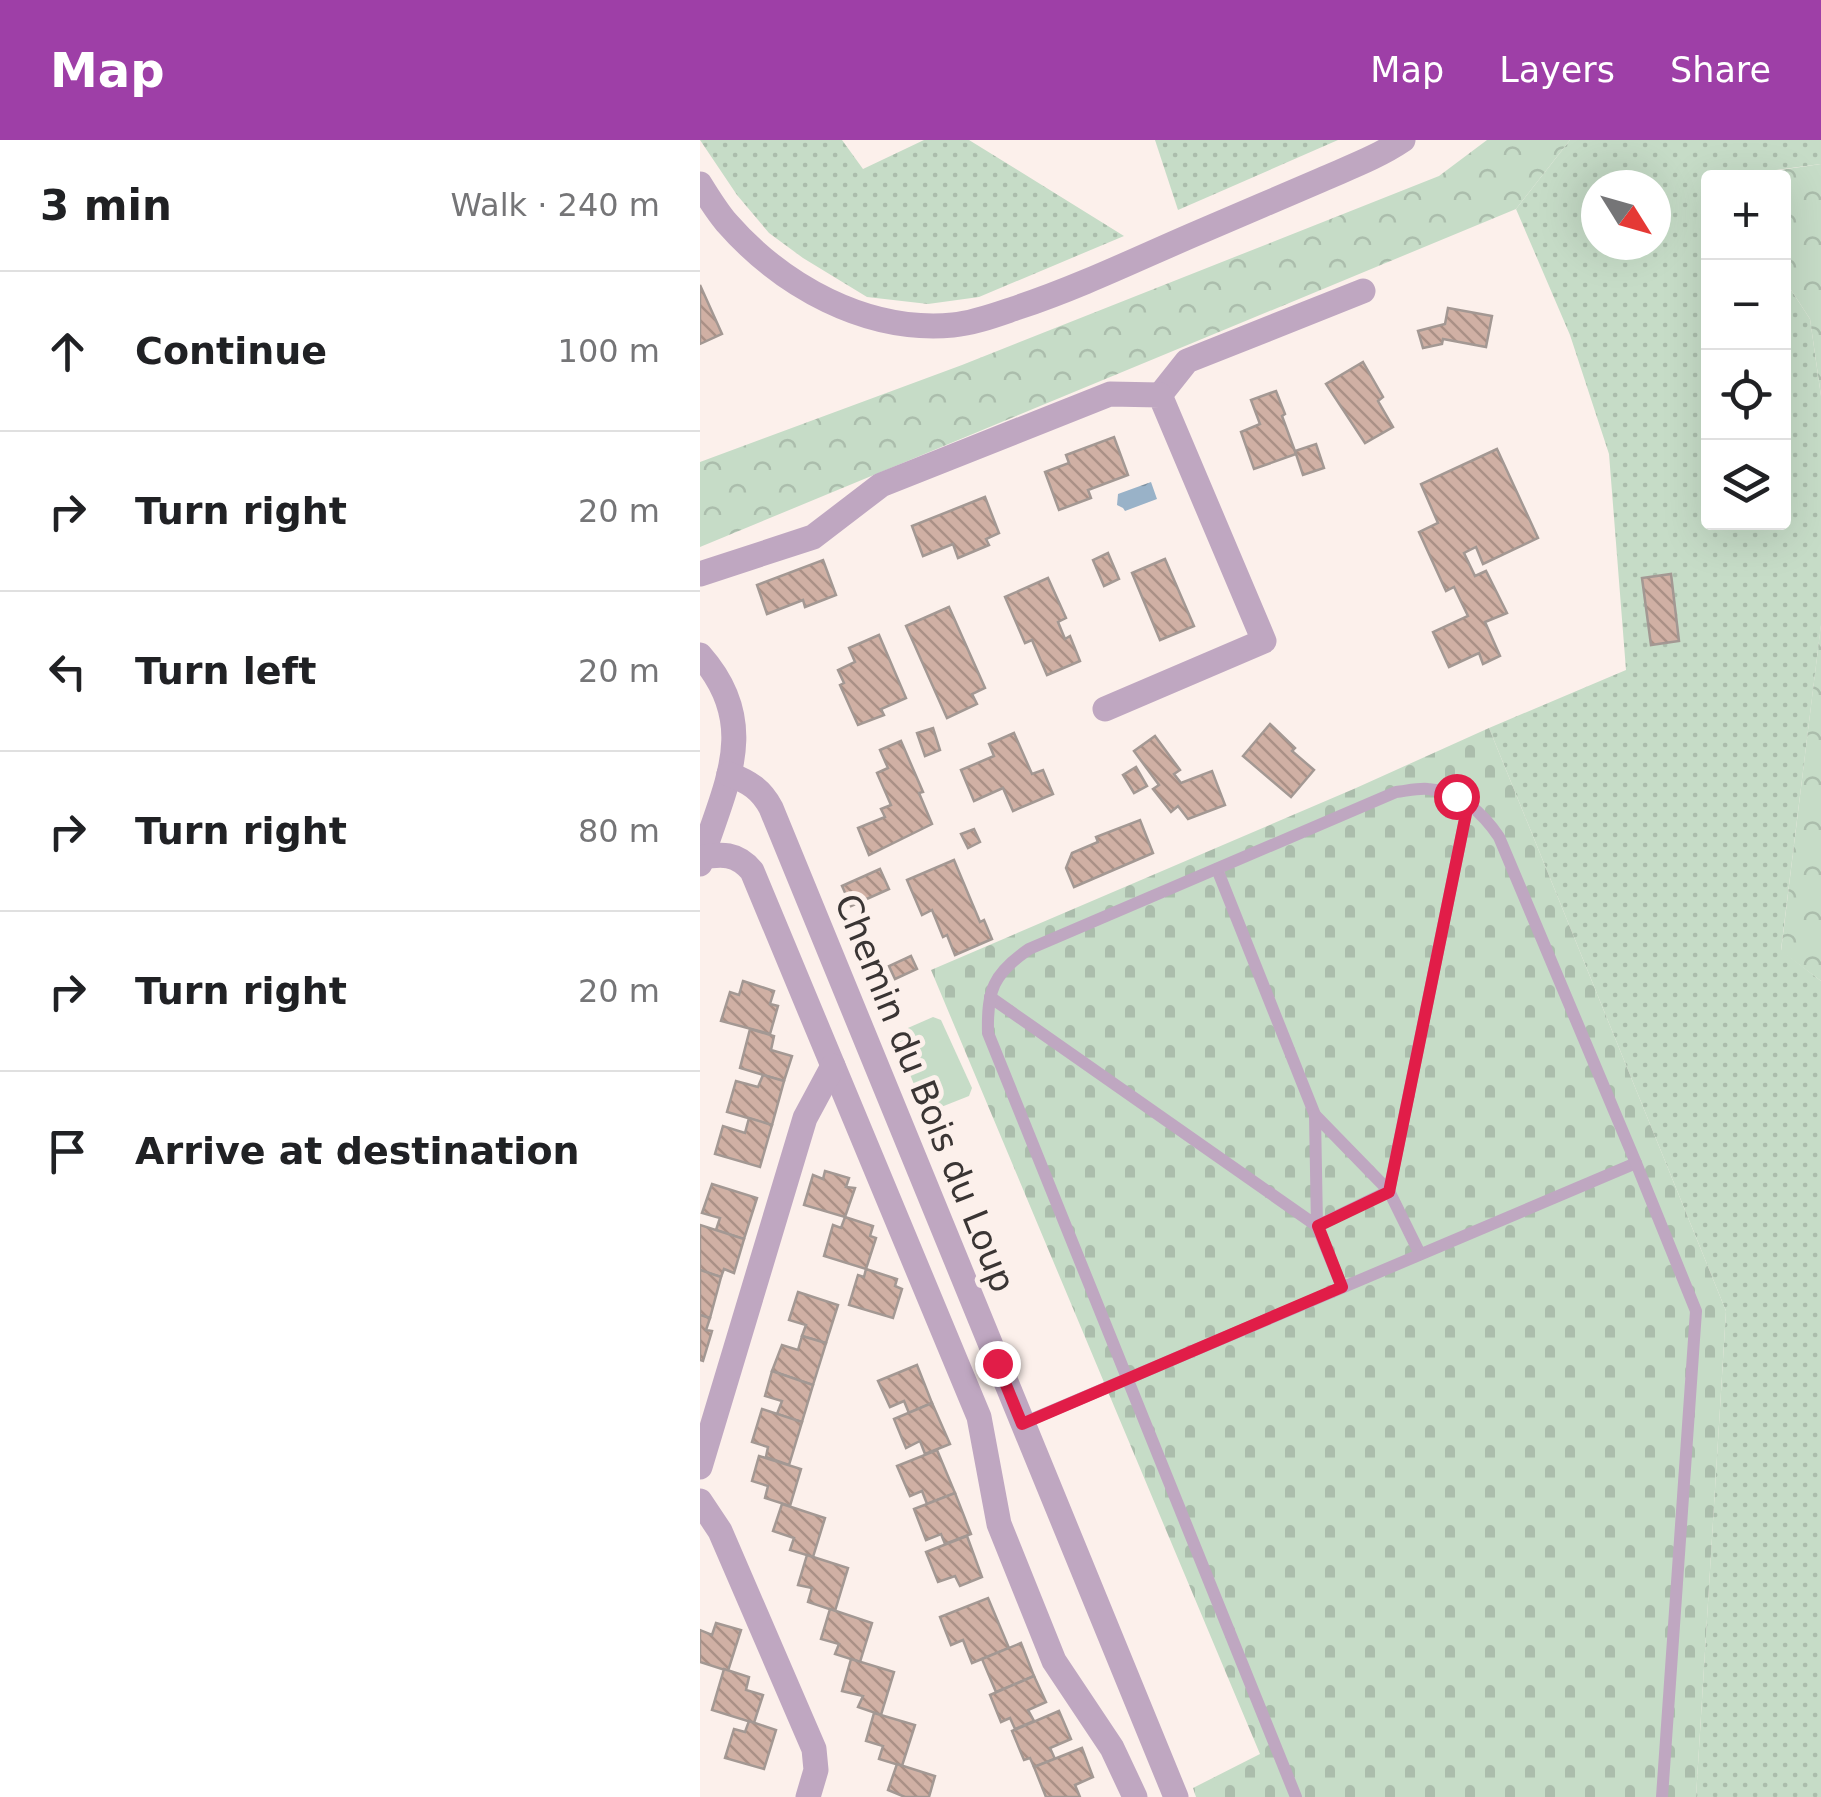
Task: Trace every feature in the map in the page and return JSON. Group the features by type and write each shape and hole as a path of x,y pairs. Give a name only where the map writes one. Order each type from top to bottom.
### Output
{"street":[{"path":"700,184 723,219 753,251 775,270 826,300 880,320 918,326 955,325 1058,294 1341,171 1403,140"},
{"path":"1160,394 1186,361 1363,291"},
{"path":"700,574 813,537 881,486 1110,394 1160,394"},
{"path":"1105,709 1264,641 1160,394"},
{"path":"700,655 722,688 735,728 729,774 701,860"},
{"name":"Chemin du Bois du Loup","path":"729,774 755,786 771,808 1176,1797"},
{"path":"701,860 721,853 746,864 752,871 979,1417 999,1524 1054,1662 1112,1748 1136,1797"},
{"path":"700,1467 804,1118 833,1066"},
{"path":"700,1502 720,1531 814,1749 816,1770 808,1797"}],"lane":[{"path":"1296,1797 988,1032 988,1002 1006,964 1029,949 1396,792 1429,788 1468,804 1486,818 1499,836 1696,1311 1662,1797"},
{"path":"1389,1192 1468,804"},
{"path":"1217,869 1315,1116 1318,1226 1342,1287"},
{"path":"990,997 1318,1226"},
{"path":"1315,1116 1389,1192 1420,1254"},
{"path":"1022,1424 1636,1163"},
{"path":"1318,1226 1389,1192"}],"green space":[{"path":"700,140 842,140 863,169 924,140 969,140 1124,236 979,297 928,304 867,297 769,233 737,195"},
{"path":"1155,140 1338,140 1178,210"},
{"path":"1487,140 1570,140 1516,209 700,547 700,462 962,365 1439,176"},
{"path":"1570,140 1821,140 1821,164 1776,170 1701,170 1701,530 1791,530 1791,290 1810,319 1821,396 1821,625 1781,950 1821,981 1821,1797 1696,1797 1726,1311 1489,728 1626,670 1609,454 1570,335 1516,209"},
{"path":"1821,164 1821,396 1810,319 1791,290 1791,170 1780,170"},
{"path":"1821,624 1821,981 1781,951"},
{"path":"1489,728 1726,1311 1696,1797 1196,1797 1193,1788 1260,1754 931,970"},
{"path":"933,1017 941,1020 972,1088 969,1096 931,1111 924,1109 896,1040 901,1031"}],"water":[{"path":"1151,482 1157,499 1125,511 1117,505 1118,494"}],"building":[{"path":"700,285 722,334 700,344"},
{"path":"1448,308 1492,316 1486,347 1443,339 1442,344 1423,348 1418,331 1445,324"},
{"path":"1363,362 1383,397 1378,401 1393,427 1365,443 1326,384"},
{"path":"1276,391 1296,454 1254,469 1241,432 1260,424 1251,400"},
{"path":"1114,437 1128,475 1088,490 1091,498 1059,510 1045,472 1069,463 1066,455"},
{"path":"1316,444 1324,468 1303,475 1295,451"},
{"path":"1497,449 1538,538 1483,564 1476,547 1464,553 1475,576 1486,571 1507,613 1485,622 1500,656 1483,664 1479,653 1449,667 1433,632 1468,616 1454,587 1446,591 1419,532 1438,523 1421,484"},
{"path":"985,497 999,533 986,539 989,545 958,558 953,544 923,556 912,526"},
{"path":"1108,553 1119,579 1104,586 1093,560"},
{"path":"1165,559 1194,626 1160,640 1132,573"},
{"path":"823,560 836,595 805,607 803,600 767,614 757,585"},
{"path":"1671,574 1679,641 1651,645 1642,578"},
{"path":"1048,578 1066,618 1058,622 1065,639 1070,636 1080,661 1047,675 1032,640 1025,643 1005,597"},
{"path":"949,607 985,688 972,694 977,704 947,718 906,626"},
{"path":"879,635 906,698 881,709 884,715 858,725 840,685 844,683 838,670 855,662 849,648"},
{"path":"1270,724 1314,770 1291,797 1243,756"},
{"path":"933,728 940,750 925,756 917,733"},
{"path":"1014,733 1032,774 1043,770 1053,794 1013,811 1003,788 974,801 961,770 994,756 989,744"},
{"path":"1155,736 1180,770 1174,774 1181,783 1212,771 1225,805 1188,819 1178,806 1171,812 1153,789 1159,785 1134,751"},
{"path":"901,741 932,824 869,855 858,828 885,817 881,809 891,805 877,773 888,768 880,750"},
{"path":"1136,767 1147,786 1134,793 1123,775"},
{"path":"1140,820 1153,853 1074,887 1066,868 1072,853 1098,842 1096,837"},
{"path":"974,829 980,842 968,848 961,834"},
{"path":"954,860 980,922 984,920 992,939 955,955 932,910 922,915 907,880"},
{"path":"880,869 889,889 851,906 842,886"},
{"path":"911,956 917,969 895,979 889,966"},
{"path":"743,981 774,991 770,1004 778,1006 770,1034 721,1021 730,992 739,995"},
{"path":"750,1029 774,1036 771,1050 792,1056 784,1081 740,1068"},
{"path":"763,1075 784,1081 772,1125 727,1112 736,1081 758,1087"},
{"path":"749,1118 772,1125 760,1167 715,1154 723,1126 745,1133"},
{"path":"825,1171 849,1178 846,1187 855,1188 845,1217 804,1205 813,1175 823,1179"},
{"path":"712,1184 757,1198 744,1239 716,1230 720,1218 702,1213"},
{"path":"845,1217 873,1226 870,1236 876,1238 866,1269 824,1256 833,1225 841,1228"},
{"path":"700,1225 744,1239 734,1273 724,1269 721,1277 700,1270"},
{"path":"866,1269 897,1279 895,1286 902,1289 893,1318 849,1305 858,1275 864,1277"},
{"path":"700,1270 721,1277 710,1318 700,1315"},
{"path":"798,1292 838,1305 826,1343 802,1336 806,1325 789,1320"},
{"path":"700,1315 710,1318 706,1330 712,1331 703,1361 700,1360"},
{"path":"802,1336 826,1343 813,1385 772,1371 782,1345 798,1350"},
{"path":"917,1365 932,1403 909,1413 904,1401 890,1407 878,1381"},
{"path":"772,1371 813,1385 802,1422 777,1414 782,1401 765,1396"},
{"path":"932,1403 950,1444 925,1454 920,1441 906,1448 894,1419"},
{"path":"762,1409 802,1422 789,1465 766,1457 768,1447 752,1442"},
{"path":"937,1450 955,1493 927,1504 922,1491 910,1496 897,1466"},
{"path":"759,1456 801,1469 790,1506 765,1498 768,1486 752,1481"},
{"path":"955,1493 971,1534 945,1544 941,1534 926,1540 914,1509"},
{"path":"782,1504 825,1518 813,1557 790,1550 794,1538 773,1531"},
{"path":"967,1536 982,1577 960,1586 955,1576 938,1582 926,1552"},
{"path":"807,1555 848,1568 835,1611 808,1602 812,1588 798,1585"},
{"path":"988,1598 1009,1648 972,1663 963,1640 951,1645 940,1617"},
{"path":"830,1609 872,1623 860,1662 835,1654 839,1644 821,1639"},
{"path":"716,1623 741,1630 728,1671 700,1662 700,1630 712,1635"},
{"path":"1021,1643 1034,1676 996,1692 982,1659"},
{"path":"851,1659 894,1672 881,1715 858,1707 863,1696 842,1691"},
{"path":"724,1669 749,1677 746,1690 763,1695 754,1723 712,1710"},
{"path":"1034,1676 1046,1702 1028,1710 1034,1721 1015,1729 1010,1718 1001,1722 990,1695"},
{"path":"1059,1711 1071,1739 1050,1748 1055,1759 1034,1767 1030,1758 1024,1760 1012,1731"},
{"path":"874,1713 915,1725 902,1766 879,1759 883,1746 866,1741"},
{"path":"749,1721 776,1730 764,1769 725,1758 734,1729 745,1732"},
{"path":"1082,1748 1093,1777 1075,1785 1080,1797 1046,1797 1034,1767"},
{"path":"897,1764 935,1776 929,1797 905,1797 888,1790"}],"route":[{"path":"997,1363 1022,1424 1342,1287 1318,1226 1389,1192 1468,804 1456,796"}]}
